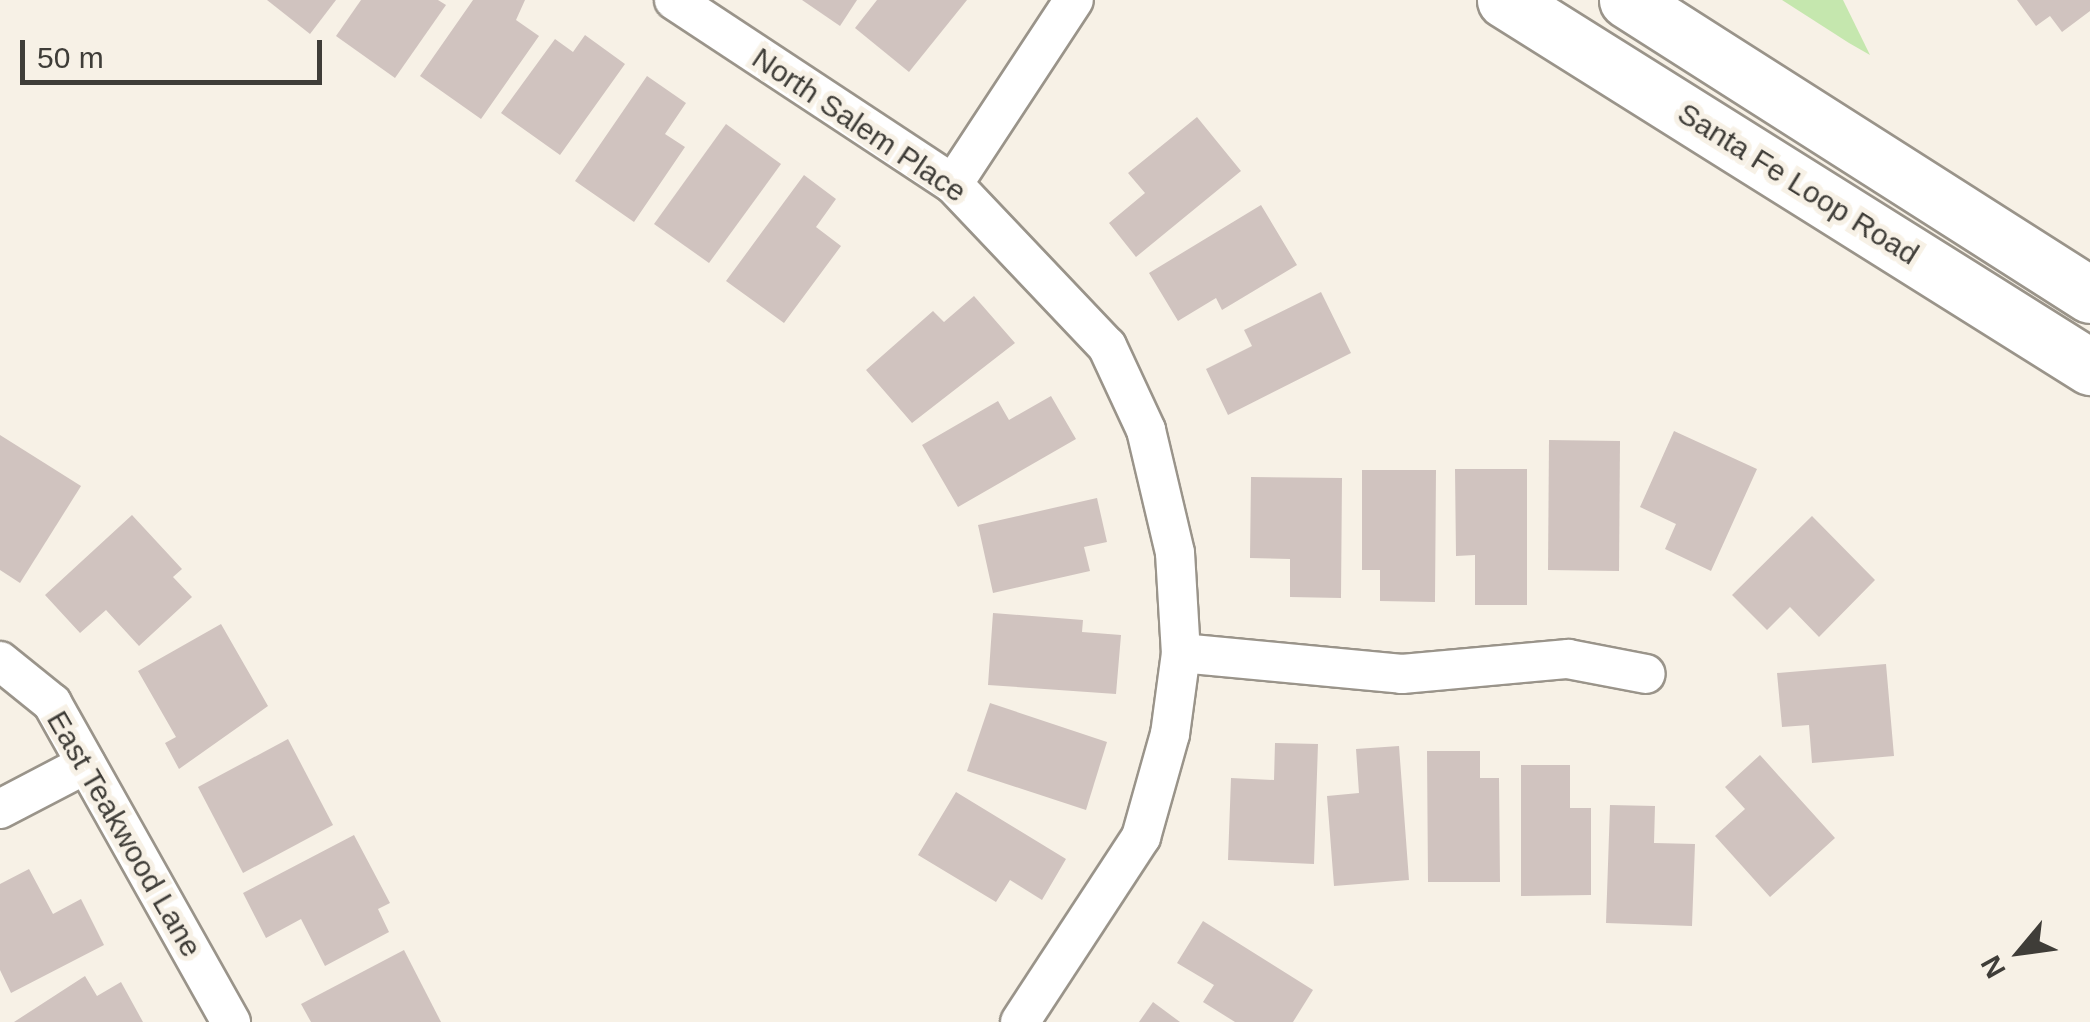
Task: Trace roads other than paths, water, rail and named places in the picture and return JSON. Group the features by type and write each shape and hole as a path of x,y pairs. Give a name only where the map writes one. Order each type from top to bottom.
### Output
{"main road":[{"name":"Santa Fe Loop Road","path":"1506,0 2090,367"},
{"name":"Santa Fe Loop Road","path":"1627,0 2090,295"}],"street":[{"name":"North Salem Place","path":"674,0 953,184 1106,346 1146,430 1162,496 1181,653 1141,837 1020,1022"},
{"path":"953,184 1074,0"},
{"path":"1181,653 1402,674 1568,658 1646,674"},
{"name":"East Teakwood Lane","path":"0,661 52,703 230,1022"},
{"path":"0,810 86,764"}]}
